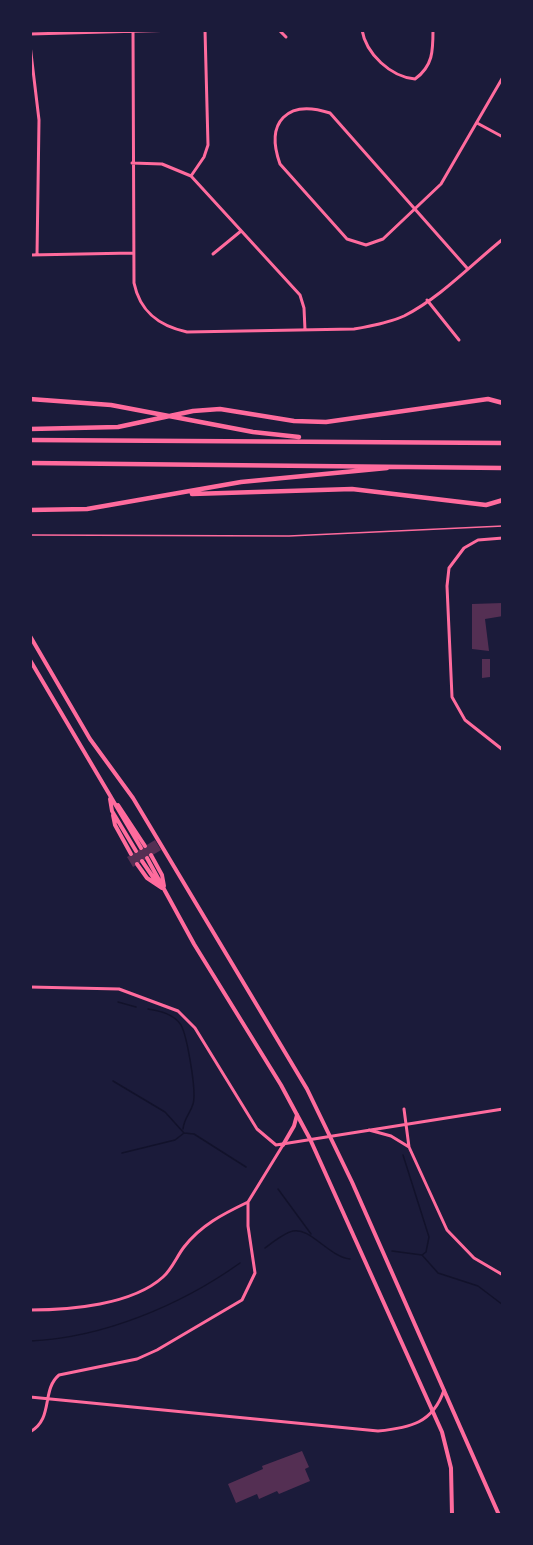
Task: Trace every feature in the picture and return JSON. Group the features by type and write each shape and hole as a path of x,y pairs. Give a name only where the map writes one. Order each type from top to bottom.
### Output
{"highway":[{"path":"30,399 111,405 253,432 331,440"},
{"path":"30,429 118,427 198,410 233,410 294,421 326,422 488,399 503,403"},
{"path":"30,440 331,440 503,443"},
{"path":"30,463 503,468"},
{"path":"31,511 87,509 275,478 418,466"},
{"path":"174,495 352,489 486,505 503,500"}],"main road":[{"path":"30,636 90,739 133,798 215,939 304,1082 331,1135 499,1515"},
{"path":"30,660 110,795 138,850 115,825 110,795"},
{"path":"152,855 162,875 164,890"},
{"path":"164,890 147,878 142,861 164,890 310,1139 445,1440 451,1468 452,1515"},
{"path":"284,1145 297,1115"}],"street":[{"path":"30,34 180,30"},
{"path":"191,176 204,157 208,145 205,30"},
{"path":"279,30 286,37"},
{"path":"362,30 369,50 391,71 404,78 415,79 425,72 431,62 433,30"},
{"path":"133,31 134,283 138,300 152,316 171,328 187,332 305,330 354,329 381,324 404,316 427,300 503,239"},
{"path":"30,45 39,120 37,255"},
{"path":"466,268 415,209 330,113 314,108 299,108 285,113 278,122 274,148 279,164 347,239 366,245 383,239 415,209 441,184 503,77"},
{"path":"477,123 503,137"},
{"path":"132,163 162,164 191,176 300,295 304,308 305,330"},
{"path":"213,254 241,231"},
{"path":"30,255 133,253"},
{"path":"427,300 459,340"},
{"path":"503,538 478,540 464,548 449,568 447,586 452,697 465,720 503,750"},
{"path":"30,987 119,989 178,1011 195,1028 256,1129 272,1143 284,1145 364,1129 503,1109"},
{"path":"404,1109 409,1147 447,1230 474,1258 503,1275"},
{"path":"364,1129 391,1136 409,1147"},
{"path":"30,1310 92,1305 135,1294 163,1277 184,1246 209,1221 248,1202 284,1145"},
{"path":"30,1432 44,1417 52,1383 59,1375 136,1359 157,1350 242,1300 255,1273 248,1226 248,1202"},
{"path":"30,1397 378,1431 414,1425 434,1413 444,1390"}],"path":[{"path":"30,535 289,536 503,526"}],"building":[{"path":"503,603 503,616 485,619 489,651 472,649 472,604"},
{"path":"482,659 490,659 490,677 482,678"},
{"path":"155,840 161,850 133,867 127,857"},
{"path":"302,1451 309,1467 305,1469 310,1481 279,1494 277,1491 259,1499 257,1494 236,1503 228,1484 263,1469 262,1466"}],"waterway":[{"path":"118,1002 136,1007"},
{"path":"148,1009 162,1012 178,1021 186,1040 194,1098 183,1129"},
{"path":"113,1081 165,1112 184,1133 194,1134 246,1167"},
{"path":"122,1153 175,1140 184,1133"},
{"path":"403,1155 429,1237 426,1252 422,1255"},
{"path":"278,1189 311,1234"},
{"path":"265,1248 286,1234 299,1231 313,1237 334,1253 350,1259"},
{"path":"392,1251 422,1255 438,1273 478,1286 503,1305"},
{"path":"30,1341 58,1339 140,1317 193,1292 240,1263"}]}
